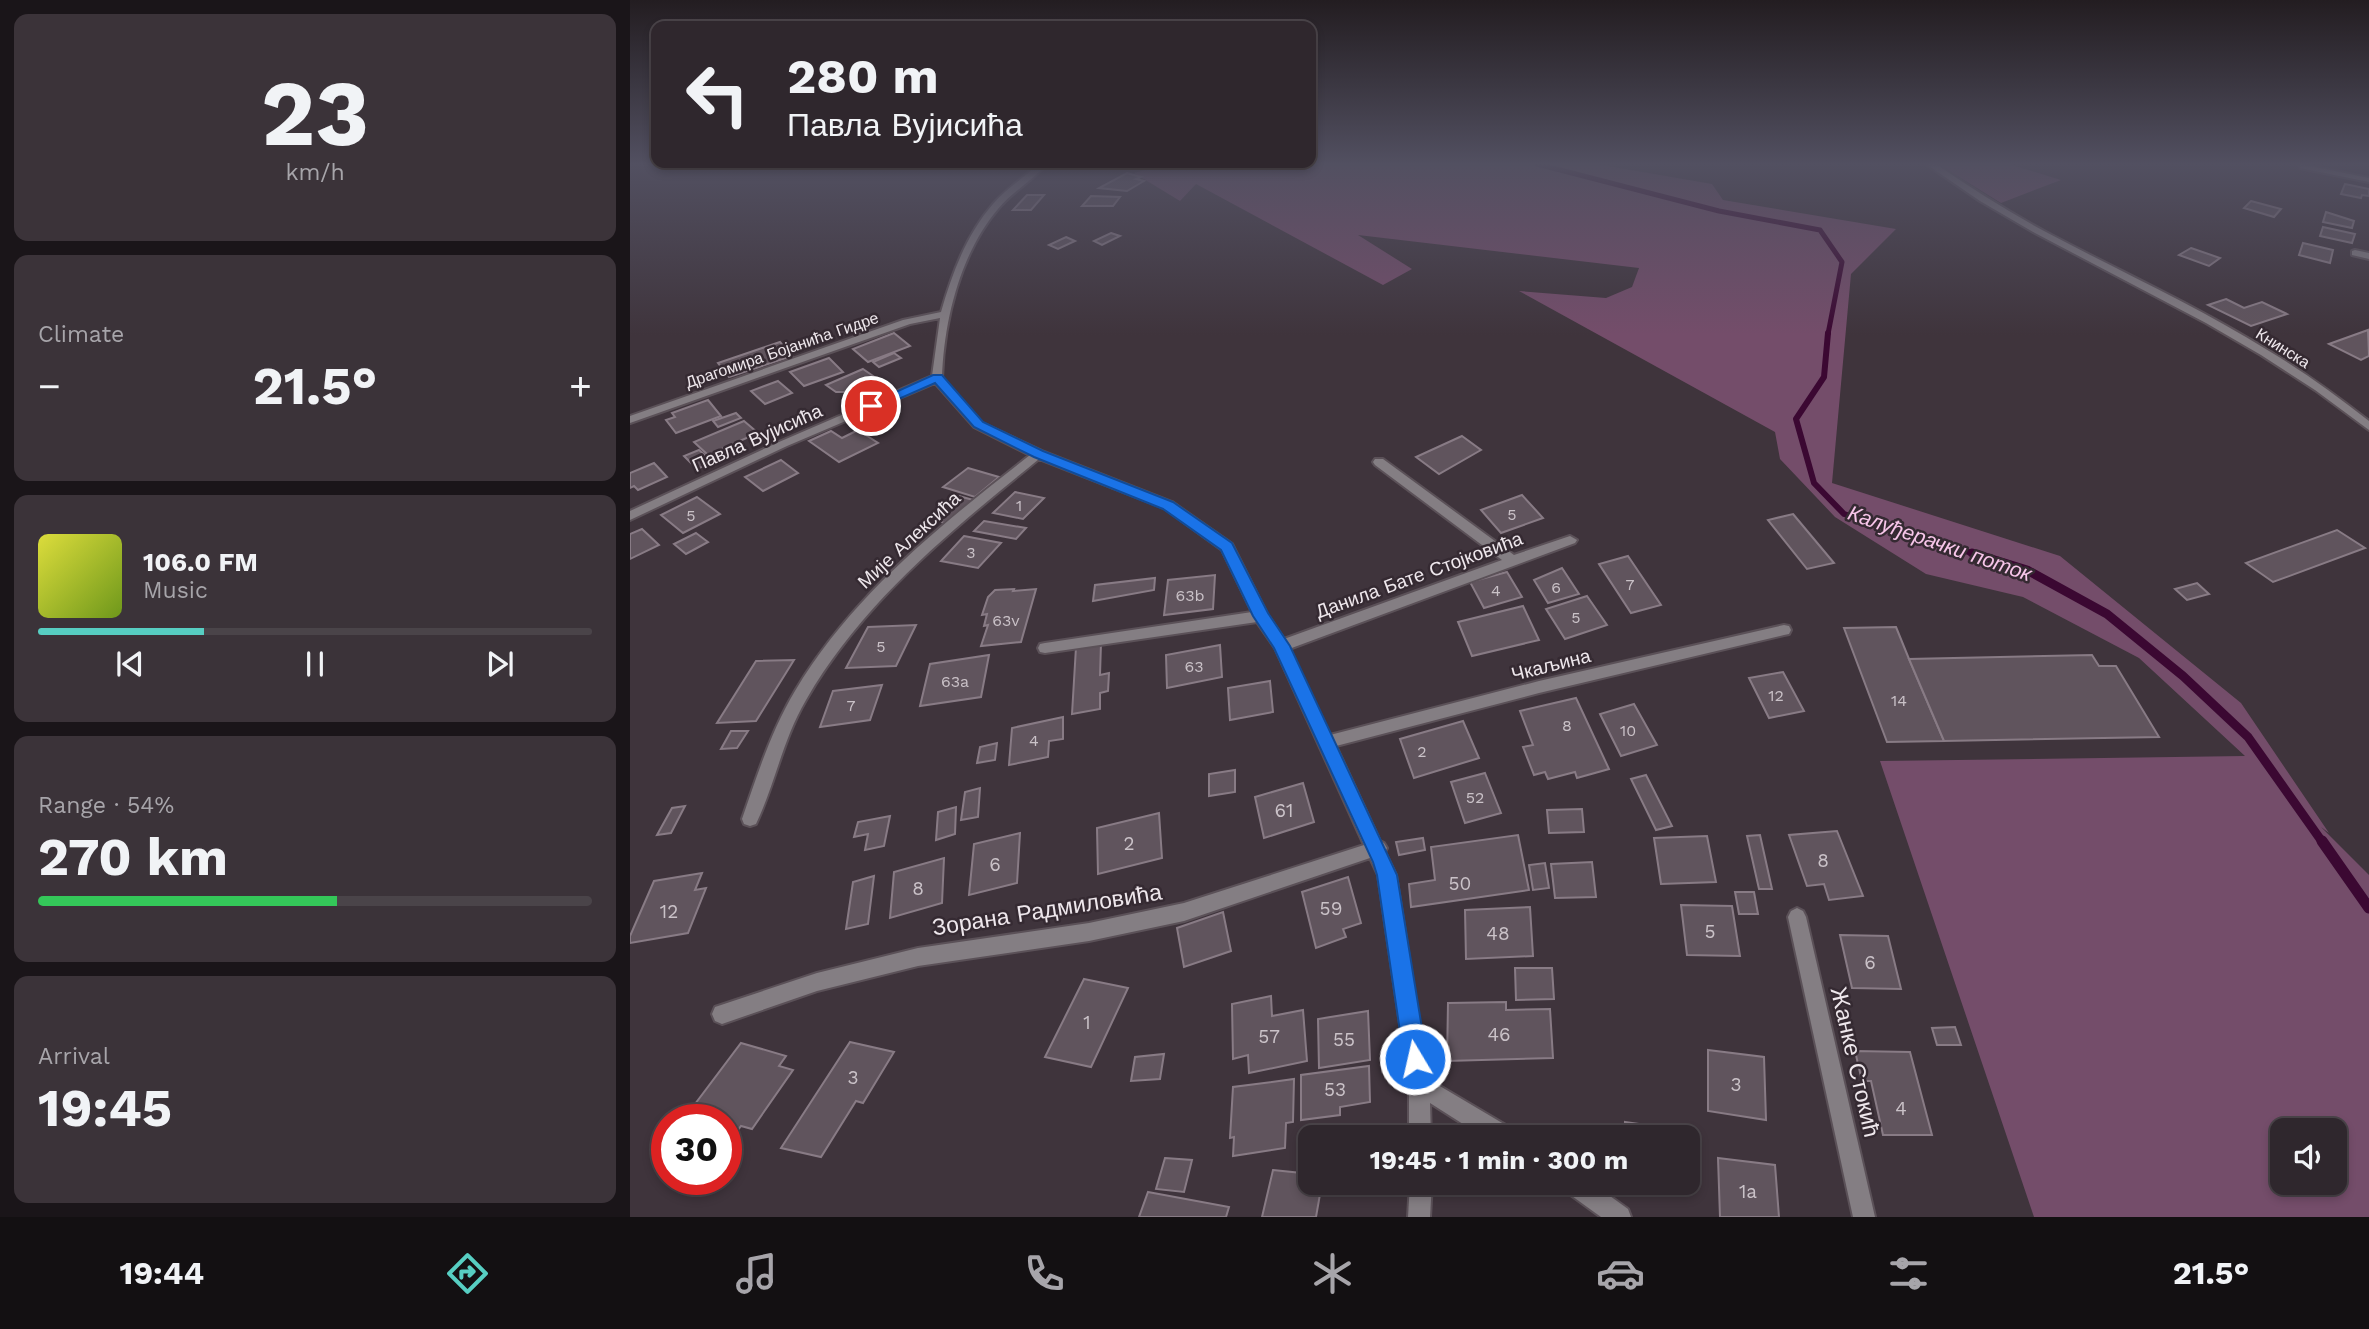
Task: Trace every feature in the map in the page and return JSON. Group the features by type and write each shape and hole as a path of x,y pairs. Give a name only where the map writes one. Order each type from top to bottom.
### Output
{"street":[{"path":"986,221 963,262 945,314 937,378 978,425 1038,454 1168,505 1227,547 1261,616 1281,646 1378,848 1387,875 1419,1085 1420,1125"},
{"name":"Книнска","path":"2025,221 2288,368 2369,426"},
{"path":"2355,253 2369,257"},
{"name":"Драгомира Бојанића Гидре","path":"630,420 907,322 945,314"},
{"name":"Павла Вујисића","path":"630,516 783,444 937,378"},
{"name":"Мије Алексића","path":"750,819 799,697 859,614 923,549 1038,454"},
{"path":"1379,461 1513,561"},
{"name":"Данила Бате Стојковића","path":"1281,646 1570,540"},
{"path":"1045,648 1261,616"},
{"name":"Чкаљина","path":"1328,742 1539,687 1784,630"},
{"name":"Зорана Радмиловића","path":"722,1014 817,982 918,957 1089,932 1184,912 1378,848"},
{"name":"Жанке Стокић","path":"1797,917 1864,1217"},
{"path":"1419,1085 1485,1125"},
{"path":"1419,1217 1420,1195"},
{"path":"1590,1195 1620,1217"}],"shaded area":[{"path":"1264,221 1847,221 1896,229 1851,274 1832,483 2060,556 2241,703 2329,833 2321,827 2369,875 2369,1217 2034,1217 1880,761 2245,756 2139,658 2023,597 1926,574 1835,517 1780,459 1775,432 1519,291 1606,298 1632,287 1639,268 1358,235 1412,269 1383,285"}],"building":[{"path":"2323,221 2354,221 2352,228"},
{"path":"2323,227 2355,234 2352,243 2320,236"},
{"path":"1111,233 1120,236 1102,245 1094,241"},
{"path":"1066,237 1075,241 1058,249 1049,245"},
{"path":"2303,243 2333,250 2330,263 2299,255"},
{"path":"2191,248 2220,258 2209,266 2179,255"},
{"path":"2226,299 2244,308 2262,302 2287,314 2251,326 2208,305"},
{"path":"2368,330 2369,356 2361,360 2329,344"},
{"path":"894,333 910,346 868,362 853,349"},
{"path":"780,342 792,356 729,377 718,363"},
{"path":"894,353 901,358 879,367 873,362"},
{"path":"829,358 843,372 804,386 790,372"},
{"path":"863,369 876,378 844,392 836,392 826,385"},
{"path":"778,381 792,393 765,404 751,391"},
{"path":"708,400 721,416 676,433 666,420 675,417 672,413"},
{"path":"736,413 741,418 718,427 713,421"},
{"path":"744,421 758,433 708,455 694,442"},
{"path":"858,430 878,443 839,462 809,441 831,431 842,438"},
{"path":"1462,436 1481,450 1439,474 1416,457"},
{"path":"699,450 713,462 697,469 684,456"},
{"path":"781,460 798,473 763,491 745,477"},
{"path":"654,463 667,477 638,490 634,486 630,488 630,473"},
{"path":"968,468 999,477 975,497 943,487"},
{"path":"1015,492 1044,498 1023,519 993,513"},
{"path":"1522,495 1543,518 1501,533 1481,510"},
{"path":"959,496 973,500 944,523 934,519"},
{"path":"697,497 720,514 683,533 661,515"},
{"path":"1793,514 1834,563 1807,569 1768,520"},
{"path":"984,521 1026,528 1016,539 974,531"},
{"path":"642,529 659,545 630,559 630,534"},
{"path":"2337,530 2365,548 2273,582 2246,563"},
{"path":"696,533 708,542 686,554 674,544"},
{"path":"964,536 1001,543 978,568 941,561"},
{"path":"1628,556 1661,605 1631,613 1599,564"},
{"path":"1562,568 1579,594 1548,603 1534,580"},
{"path":"1507,572 1522,597 1484,608 1470,582"},
{"path":"1215,575 1213,609 1164,615 1168,580"},
{"path":"1155,578 1154,590 1093,601 1095,585"},
{"path":"2197,583 2209,594 2187,600 2175,589"},
{"path":"1014,589 1013,591 1036,589 1021,642 981,646 988,625 984,626 987,614 982,615 988,597 995,590"},
{"path":"1587,596 1607,625 1565,639 1546,609"},
{"path":"1523,606 1539,640 1472,656 1458,622"},
{"path":"916,625 896,666 846,668 868,627"},
{"path":"1896,627 1944,741 1887,742 1844,628"},
{"path":"1101,643 1100,675 1109,673 1108,691 1100,693 1100,709 1072,714 1076,647"},
{"path":"1220,645 1222,677 1167,688 1166,655"},
{"path":"989,655 981,697 920,706 930,664"},
{"path":"2092,655 2099,666 2116,666 2159,737 1944,741 1909,659"},
{"path":"794,660 756,721 717,723 756,661"},
{"path":"1783,672 1804,711 1769,718 1749,678"},
{"path":"1270,681 1273,712 1230,720 1228,688"},
{"path":"882,685 870,720 820,727 833,691"},
{"path":"1576,698 1609,769 1577,778 1575,772 1548,779 1545,772 1534,775 1523,747 1533,745 1520,711"},
{"path":"1634,704 1657,745 1621,756 1600,714"},
{"path":"1063,717 1063,739 1049,741 1048,757 1009,765 1012,728"},
{"path":"1463,721 1479,758 1414,778 1400,739"},
{"path":"731,731 748,731 737,748 721,749"},
{"path":"997,743 995,760 977,763 980,747"},
{"path":"1235,770 1235,792 1209,796 1209,774"},
{"path":"1485,773 1501,813 1465,823 1451,782"},
{"path":"1646,775 1672,826 1656,830 1631,779"},
{"path":"1303,783 1314,822 1264,838 1255,797"},
{"path":"980,788 978,817 961,820 965,792"},
{"path":"685,806 671,833 657,835 672,808"},
{"path":"956,807 955,834 936,840 938,812"},
{"path":"1582,809 1584,832 1549,833 1547,810"},
{"path":"1159,813 1162,858 1098,874 1097,828"},
{"path":"890,816 884,846 865,850 868,834 854,837 858,822"},
{"path":"1837,831 1863,896 1829,900 1824,884 1807,886 1789,835"},
{"path":"1020,833 1017,883 969,895 974,844"},
{"path":"1518,835 1529,890 1411,907 1409,884 1435,880 1431,847"},
{"path":"1760,835 1772,889 1759,889 1747,836"},
{"path":"1707,836 1716,882 1661,884 1654,838"},
{"path":"1423,838 1425,850 1399,855 1396,842"},
{"path":"944,858 942,903 890,918 894,872"},
{"path":"1592,862 1596,897 1555,898 1551,864"},
{"path":"1545,863 1549,888 1533,890 1529,865"},
{"path":"702,873 695,890 706,888 688,933 630,943 630,936 654,881"},
{"path":"874,876 868,924 846,929 853,882"},
{"path":"1348,877 1361,923 1343,929 1346,937 1316,948 1302,892"},
{"path":"1735,892 1754,892 1758,914 1739,914"},
{"path":"1681,905 1732,906 1740,956 1687,955"},
{"path":"1530,907 1533,956 1466,959 1465,910"},
{"path":"1223,912 1231,951 1184,967 1177,928"},
{"path":"1840,935 1888,936 1901,989 1852,988"},
{"path":"1515,968 1552,968 1554,999 1516,1000"},
{"path":"1084,979 1128,988 1091,1067 1045,1057"},
{"path":"1271,996 1272,1016 1303,1010 1307,1061 1249,1073 1248,1055 1233,1059 1232,1004"},
{"path":"1506,1002 1506,1010 1550,1009 1553,1058 1447,1061 1448,1003"},
{"path":"1368,1011 1370,1060 1319,1068 1318,1019"},
{"path":"1955,1027 1961,1045 1937,1045 1932,1028"},
{"path":"850,1042 894,1052 863,1103 856,1101 821,1157 781,1148"},
{"path":"741,1043 786,1056 779,1066 793,1070 752,1129 742,1126 742,1104 695,1104"},
{"path":"1708,1050 1764,1057 1766,1120 1708,1111"},
{"path":"1855,1051 1910,1052 1932,1135 1883,1135 1871,1081 1862,1081"},
{"path":"1164,1054 1160,1079 1131,1081 1135,1057"},
{"path":"1369,1066 1370,1102 1340,1107 1340,1115 1301,1120 1301,1075"},
{"path":"1294,1079 1293,1122 1286,1123 1285,1148 1233,1156 1234,1137 1230,1138 1233,1087"},
{"path":"1625,1122 1647,1125 1625,1125"},
{"path":"1165,1158 1192,1160 1184,1192 1156,1189"},
{"path":"1718,1158 1775,1165 1779,1217 1720,1217"},
{"path":"1273,1170 1298,1173 1298,1195 1320,1195 1316,1217 1262,1217"},
{"path":"1148,1192 1229,1207 1226,1217 1139,1217"}],"waterway":[{"name":"Калуђерачки поток","path":"1771,221 1820,230 1842,262 1828,334"},
{"name":"Калуђерачки поток","path":"1828,333 1824,377 1796,419 1814,483 1844,514 1978,555"},
{"name":"Калуђерачки поток","path":"1972,553 2027,570 2107,614 2183,676 2248,737 2323,843"},
{"name":"Калуђерачки поток","path":"2322,841 2369,908"}],"route":[{"path":"871,406 937,378 978,425 1090,476 1168,505 1227,547 1261,616 1281,646 1378,848 1387,875 1415,1059"}]}
